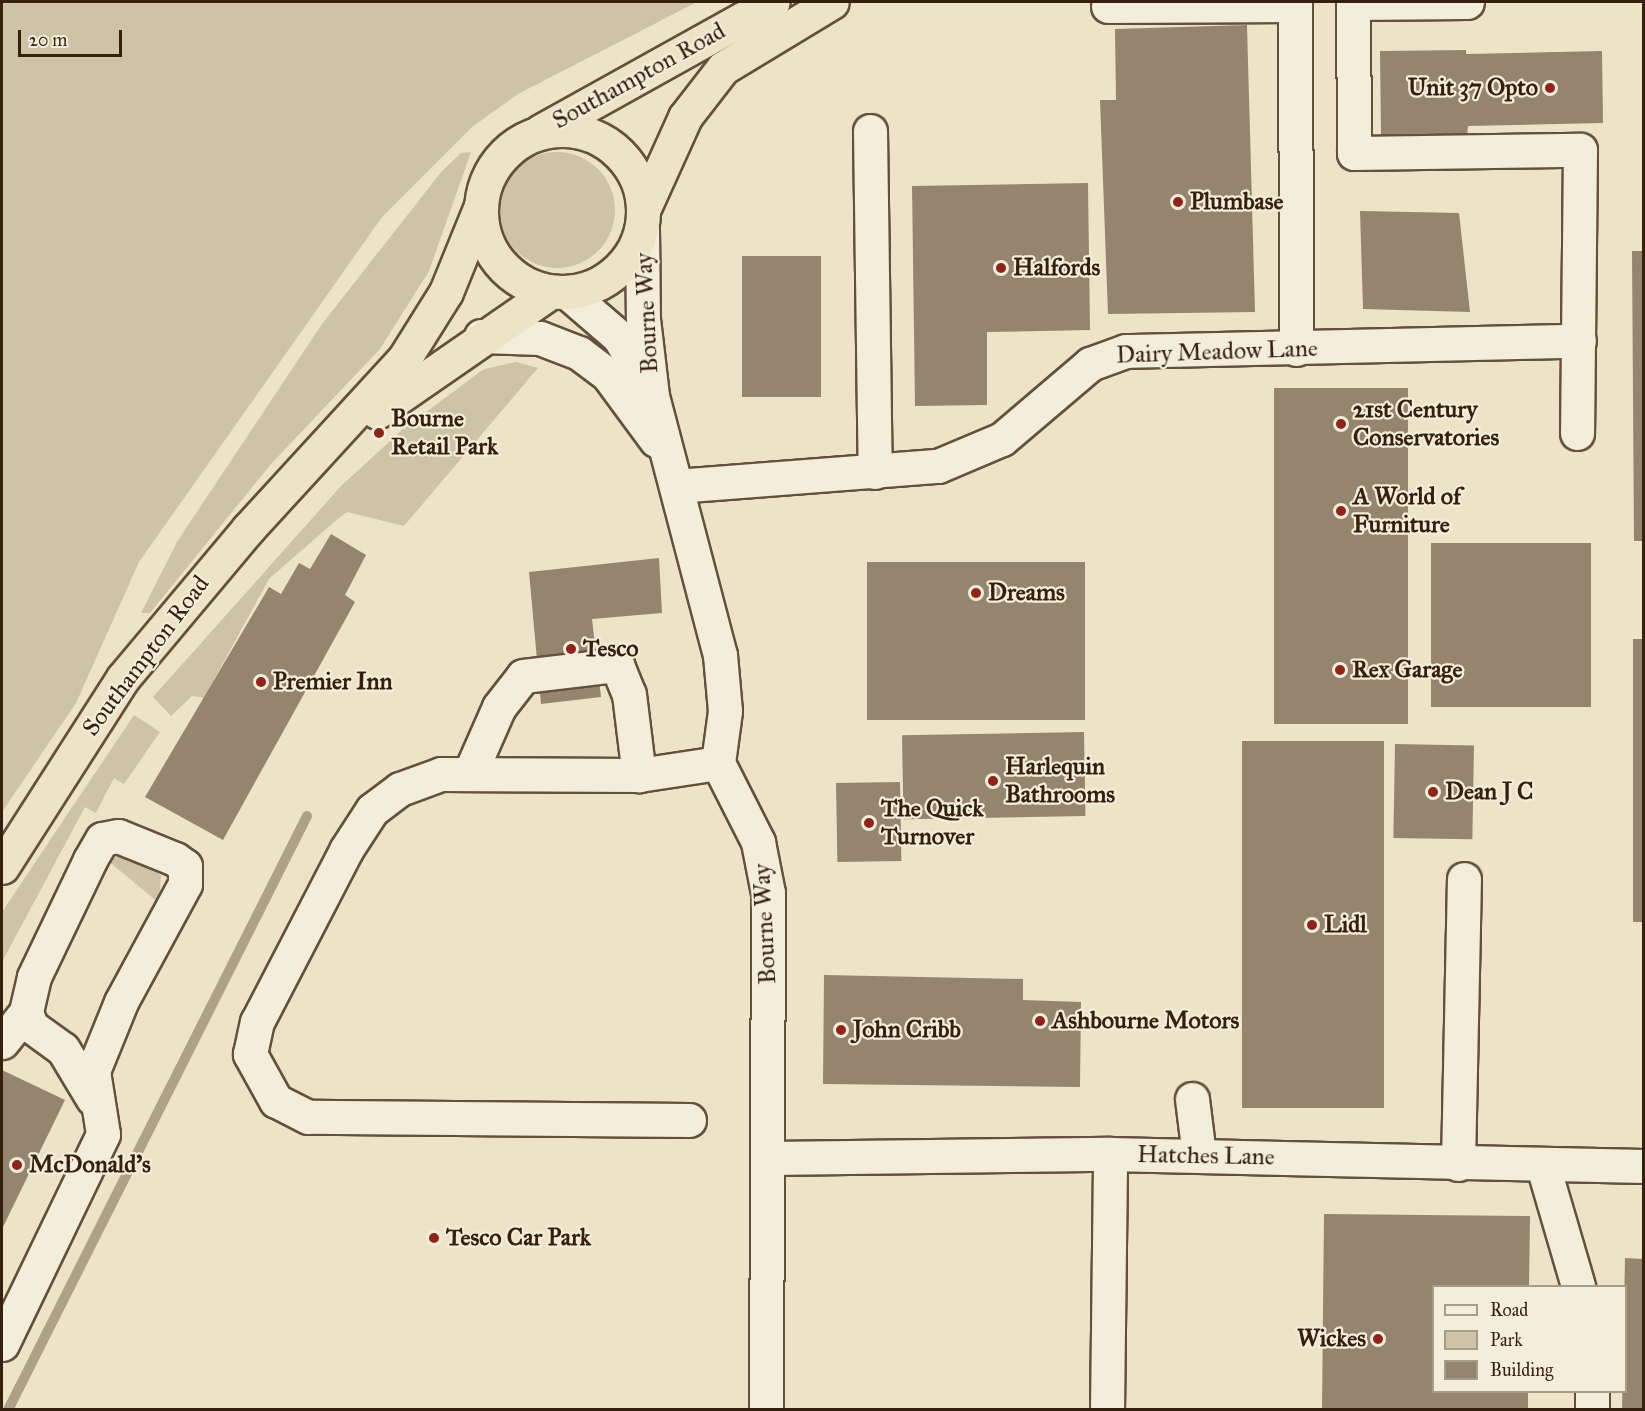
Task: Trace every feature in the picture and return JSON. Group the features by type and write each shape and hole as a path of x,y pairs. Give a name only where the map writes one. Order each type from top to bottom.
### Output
{"highway":[{"name":"Southampton Road","path":"537,133 774,2"},
{"name":"Southampton Road","path":"643,219 685,117 723,68 832,2"},
{"path":"313,462 481,336 559,293 615,273 643,219 632,167 600,138 569,130 537,133 504,154 484,187 481,206 482,226 499,263 531,287 559,293"},
{"path":"313,462 427,325 481,206"},
{"name":"Southampton Road","path":"2,867 123,678 241,537 313,462"}],"street":[{"path":"1467,2 1353,3 1354,153 1580,150 1581,250 1577,433"},
{"path":"1108,6 1295,5 1296,349"},
{"path":"870,131 874,472"},
{"name":"Bourne Way","path":"643,219 643,319 652,396 720,655 726,711 718,763 758,842 768,893 766,1410"},
{"name":"Bourne Way","path":"559,293 619,337 652,396"},
{"name":"Bourne Way","path":"481,336 540,338 593,362 672,471"},
{"name":"Dairy Meadow Lane","path":"672,471 874,472 938,466 970,456 1002,439 1073,376 1106,356 1579,341"},
{"path":"470,773 499,707 523,676 617,665 629,694 639,775"},
{"path":"689,1120 330,1119 292,1111 276,1101 257,1076 250,1054 257,1022 372,810 400,789 431,776 470,773 639,775 718,763"},
{"path":"2,1041 26,1012 34,977 102,839 132,839 185,866 184,884 121,1002 93,1071 93,1099"},
{"path":"1458,1164 1464,879"},
{"path":"2,1344 103,1134 93,1099 63,1049 31,1026 26,1012"},
{"path":"1192,1099 1199,1155"},
{"path":"1107,1410 1110,1154"},
{"name":"Hatches Lane","path":"768,1158 1110,1154 1543,1166 1644,1166"},
{"path":"1543,1166 1577,1285"},
{"path":"1592,1393 1592,1410"}],"green space":[{"path":"2,2 697,2 518,94 472,127 382,217 139,562 76,703 2,812"},
{"path":"471,152 429,271 380,349 271,464 150,613 141,613 177,542 322,324 442,171 461,153"},
{"path":"557,152 579,157 598,169 610,188 615,210 610,232 598,251 579,263 557,268 535,263 516,251 504,232 499,210 504,188 516,169 535,157"},
{"path":"516,362 538,368 404,526 347,512 334,522 269,579 204,698 192,696 171,716 153,697 341,486 402,430 484,369"},
{"path":"134,715 160,732 124,784 114,778 96,813 85,807 2,962 2,912"},
{"path":"125,855 161,875 159,903 107,860"}],"building":[{"name":"Plumbase","path":"1247,25 1255,312 1108,314 1100,100 1116,100 1115,29"},
{"path":"1466,50 1466,54 1602,51 1603,123 1468,126 1467,136 1381,137 1380,51"},
{"name":"Halfords","path":"1088,183 1090,330 987,332 987,405 915,406 912,186"},
{"path":"1360,211 1459,213 1470,312 1363,309"},
{"path":"1632,251 1644,251 1644,541 1634,541"},
{"path":"742,256 821,256 821,397 742,397"},
{"path":"1274,388 1408,388 1408,724 1274,724"},
{"name":"Premier Inn","path":"331,534 366,555 345,595 355,602 223,840 145,797 269,587 281,594 299,563 310,569"},
{"path":"1431,543 1591,543 1591,707 1431,707"},
{"path":"659,558 662,613 592,619 601,697 541,704 529,572"},
{"path":"867,562 1085,562 1085,720 867,720"},
{"path":"1633,639 1644,639 1644,922 1633,922"},
{"name":"Harlequin Bathrooms","path":"1084,732 1085,816 903,819 902,735"},
{"name":"Lidl","path":"1242,741 1384,741 1384,1108 1242,1108"},
{"name":"Dean J C","path":"1395,744 1474,745 1472,839 1393,838"},
{"name":"The Quick Turnover","path":"900,782 901,861 837,862 836,783"},
{"path":"824,975 1023,979 1023,1000 1081,1002 1080,1087 823,1084"},
{"name":"McDonald's","path":"2,1070 65,1100 2,1229"},
{"name":"Wickes","path":"1324,1214 1530,1216 1529,1285 1432,1285 1432,1393 1528,1393 1528,1410 1322,1410"},
{"path":"1625,1258 1644,1259 1644,1410 1622,1410 1622,1393 1627,1393 1627,1285 1624,1285"}],"waterway":[{"path":"8,1410 307,816"}],"place":[{"name":"Unit 37 Opto","path":"1550,88"},
{"name":"Plumbase","path":"1178,202"},
{"name":"Halfords","path":"1001,268"},
{"name":"21st Century Conservatories","path":"1341,424"},
{"name":"Bourne Retail Park","path":"379,433"},
{"name":"A World of Furniture","path":"1341,511"},
{"name":"Dreams","path":"976,593"},
{"name":"Tesco","path":"571,649"},
{"name":"Rex Garage","path":"1340,670"},
{"name":"Premier Inn","path":"261,682"},
{"name":"Harlequin Bathrooms","path":"993,781"},
{"name":"Dean J C","path":"1433,792"},
{"name":"The Quick Turnover","path":"869,823"},
{"name":"Lidl","path":"1312,925"},
{"name":"Ashbourne Motors","path":"1040,1021"},
{"name":"John Cribb","path":"841,1030"},
{"name":"McDonald's","path":"17,1165"},
{"name":"Tesco Car Park","path":"434,1238"},
{"name":"Wickes","path":"1378,1339"}]}
